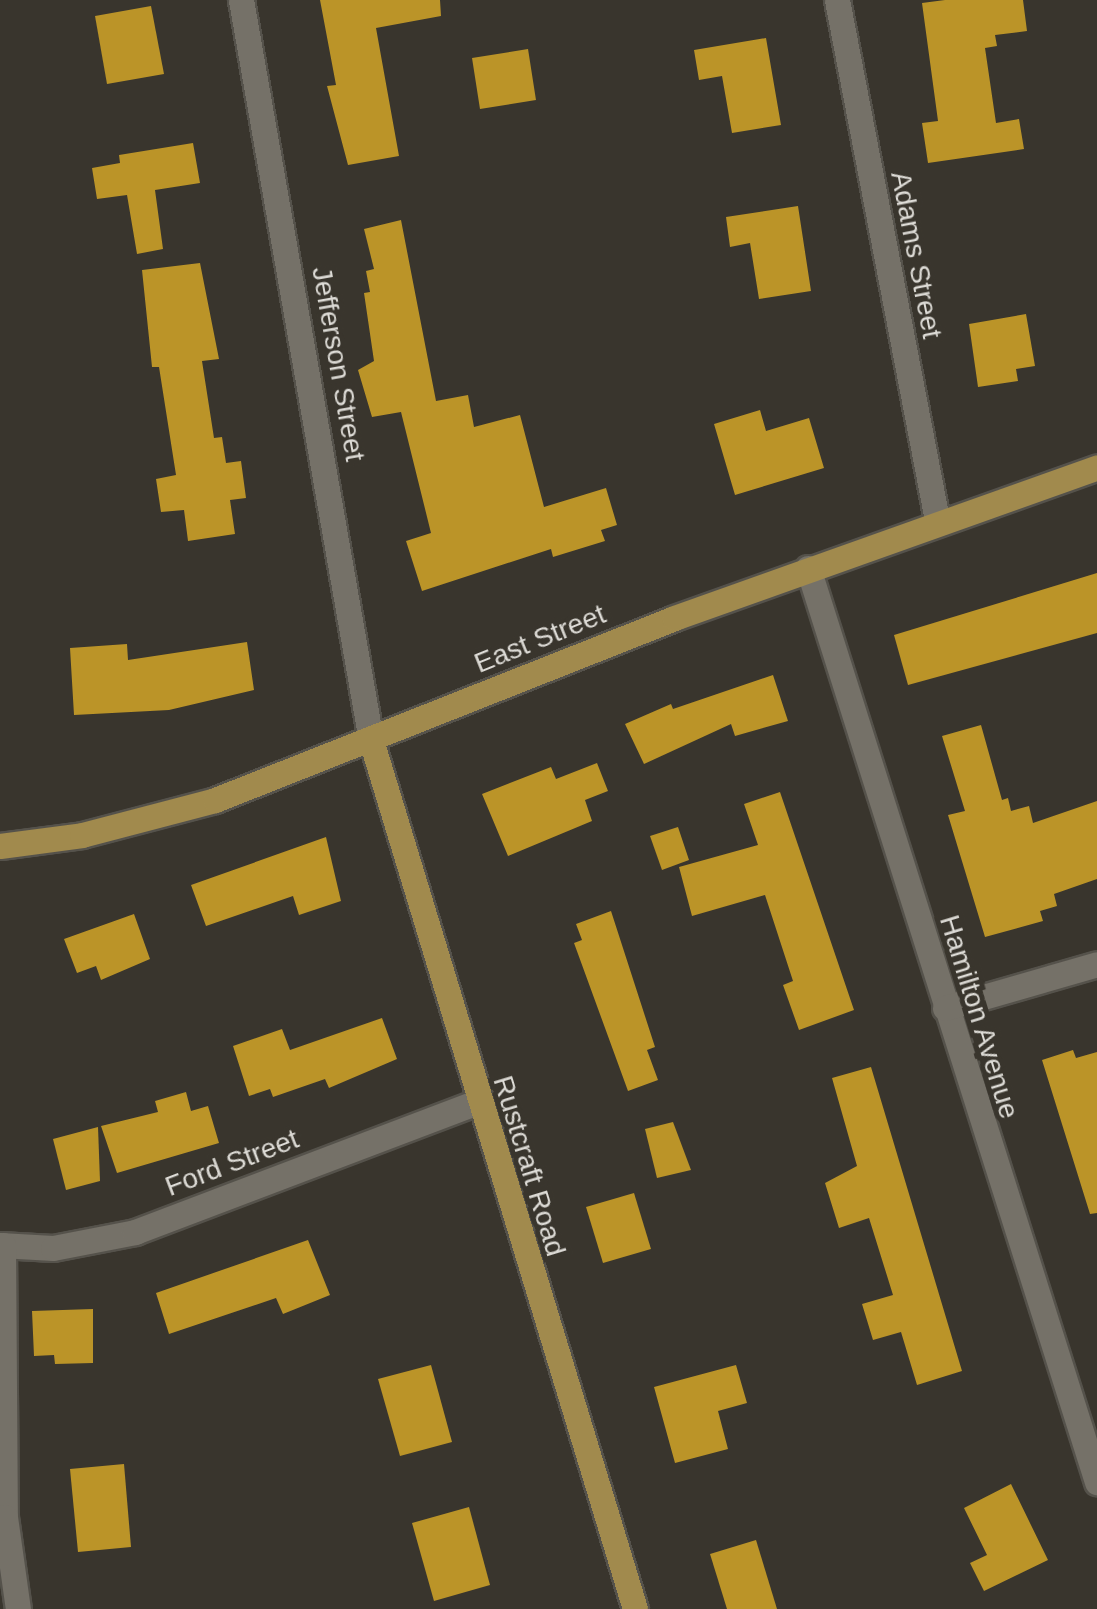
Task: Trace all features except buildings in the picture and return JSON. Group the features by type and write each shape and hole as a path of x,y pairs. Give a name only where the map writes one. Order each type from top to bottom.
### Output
{"main road":[{"name":"East Street","path":"0,846 150,820 371,740 936,520 1097,466"},
{"name":"Rustcraft Road","path":"371,740 635,1609"}],"street":[{"name":"Jefferson Street","path":"241,0 371,740"},
{"name":"Adams Street","path":"837,0 936,520"},
{"name":"Hamilton Avenue","path":"808,568 1097,1482"},
{"path":"944,1008 1097,964"},
{"name":"Ford Street","path":"1,1245 54,1248 134,1232 478,1102"},
{"path":"1,1245 5,1517 18,1609"}]}
